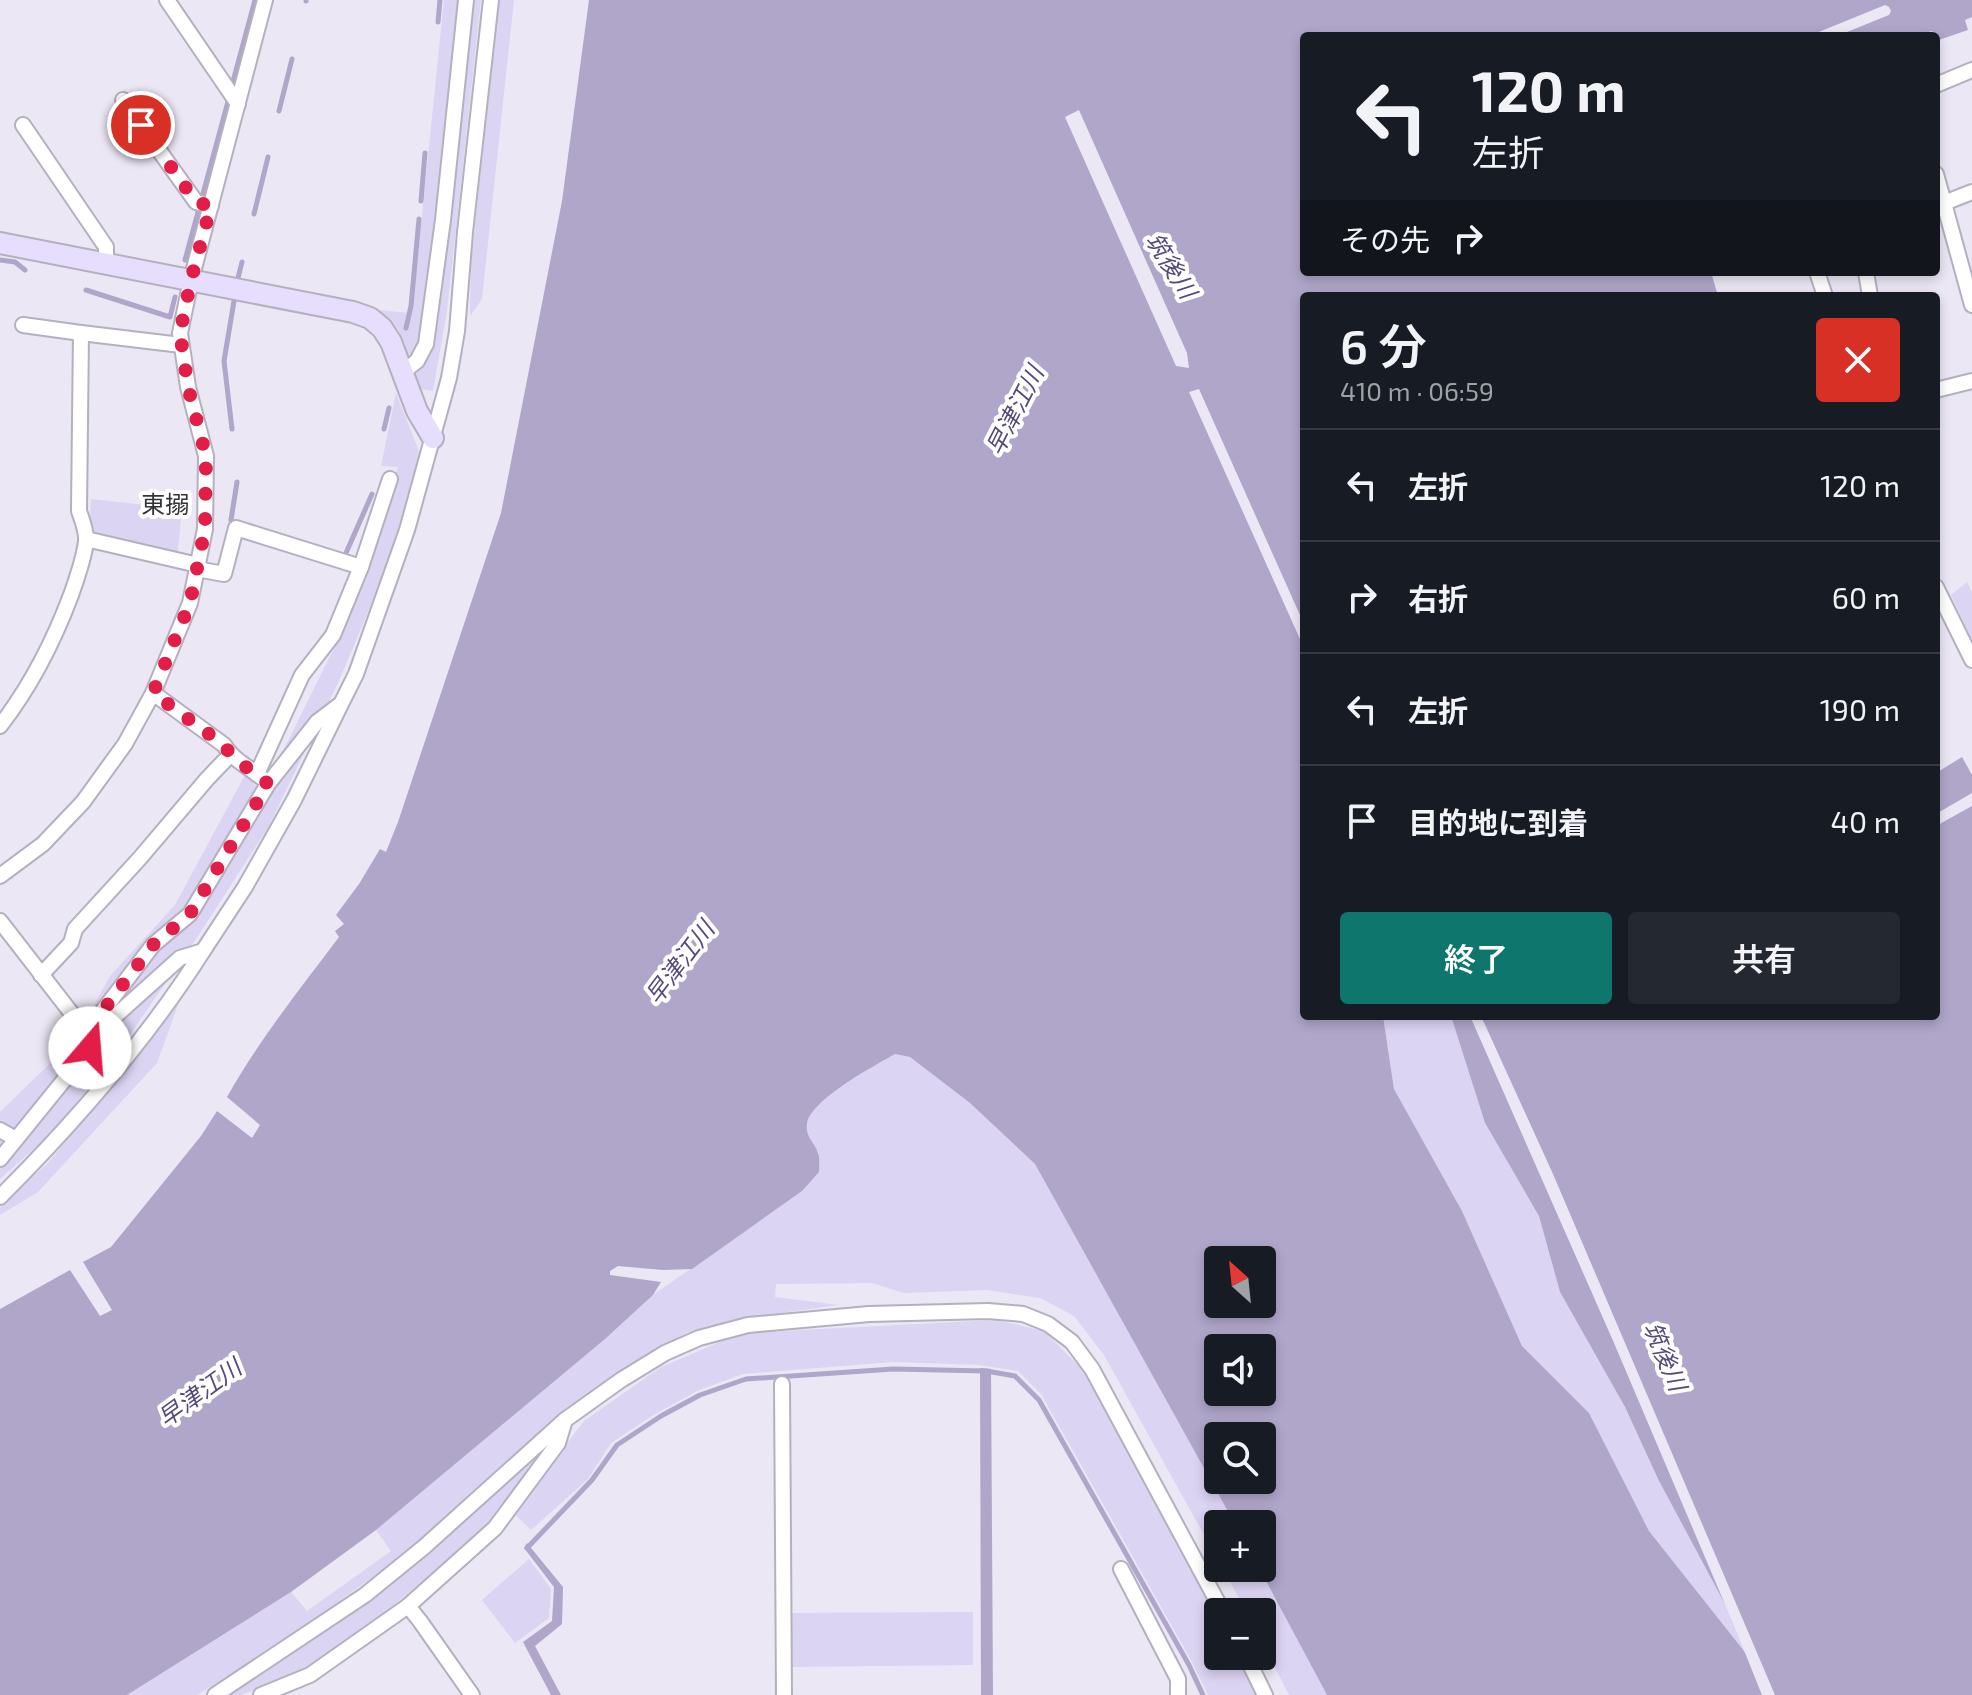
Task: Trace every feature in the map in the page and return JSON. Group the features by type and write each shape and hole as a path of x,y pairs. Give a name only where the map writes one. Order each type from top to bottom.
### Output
{"street":[{"path":"167,0 238,104"},
{"path":"0,876 43,844 83,802 125,744 153,693 190,603 205,529 206,456 188,387 180,333 191,280 265,0"},
{"path":"403,372 417,361 426,344 443,220 466,0"},
{"path":"0,1197 55,1142 186,979 245,887 294,800 356,674 402,545 449,378 457,331 491,0"},
{"path":"1940,83 1972,70"},
{"path":"123,100 196,202 211,206"},
{"path":"23,125 106,247 106,264"},
{"path":"1940,188 1972,305"},
{"path":"1944,203 1972,192"},
{"path":"0,243 353,312 370,318 382,328 391,342 417,411 433,438"},
{"path":"23,325 181,345"},
{"path":"0,726 20,700 48,651 76,581 86,539 79,511 81,333"},
{"path":"1940,389 1972,381"},
{"path":"0,1159 90,1048 90,1033 153,945 190,914 262,779 302,675 333,635 361,567 390,479"},
{"path":"86,539 224,574 236,528 361,567"},
{"path":"1940,595 1972,660"},
{"path":"153,693 224,745 230,755 262,779"},
{"path":"262,779 317,722 341,704"},
{"path":"41,975 71,943 75,929 230,755"},
{"path":"0,921 90,1033"},
{"path":"90,1033 180,958 203,951"},
{"path":"0,1130 16,1139"},
{"path":"215,1695 365,1595 424,1547 565,1420 621,1380 665,1353 699,1338 748,1325 869,1314 988,1311 1023,1314 1048,1324 1072,1342 1092,1369 1215,1598"},
{"path":"782,1384 784,1695"},
{"path":"261,1695 310,1675 408,1606 495,1528 558,1443 565,1420"},
{"path":"1121,1569 1178,1679 1178,1695"},
{"path":"408,1606 472,1695"},
{"path":"1253,1670 1265,1695"}],"shaded area":[{"path":"444,0 481,0 447,311 433,391 420,389 398,329 377,310 412,313"},
{"path":"499,0 514,0 482,299 470,316 471,263"},
{"path":"396,393 420,454 387,567 338,683 269,826 127,1039 53,1132 0,1179 0,1112 75,1039 110,976 175,905 245,775 268,798 283,773 277,763 343,630 398,467 381,466"},
{"path":"91,499 182,509 177,558 89,537"},
{"path":"1967,582 1972,593 1972,640 1951,595"},
{"path":"179,1002 157,1063 38,1192 0,1215 0,1207 48,1163"},
{"path":"1384,1020 1452,1020 1485,1123 1539,1216 1560,1292 1625,1407 1658,1479 1767,1681 1649,1531 1589,1413 1522,1346 1462,1211 1394,1089"},
{"path":"894,1054 910,1057 970,1103 1035,1164 1204,1468 1204,1494 1218,1494 1227,1510 1204,1510 1204,1535 1104,1355 1074,1316 1040,1298 987,1290 904,1293 872,1283 776,1284 775,1297 839,1305 737,1319 688,1332 635,1362 560,1416 396,1560 285,1640 197,1695 127,1695 291,1592 307,1611 391,1551 376,1530 605,1339 653,1295 802,1191 819,1153 808,1133 810,1115 844,1085"},
{"path":"996,1320 1044,1331 1083,1370 1208,1598 1204,1598 1204,1670 1245,1670 1257,1695 1208,1695 1041,1394 1018,1371 979,1365 893,1362 743,1374 699,1390 611,1443 588,1479 531,1530 514,1513 584,1421 661,1367 741,1333"},
{"path":"540,1451 488,1529 380,1616 295,1675 241,1695 227,1695 371,1599"},
{"path":"529,1559 551,1589 549,1618 515,1643 482,1600"},
{"path":"1230,1582 1266,1582 1275,1598 1239,1598"},
{"path":"1276,1600 1327,1695 1289,1695 1276,1669"},
{"path":"973,1612 973,1665 790,1667 790,1613"}],"water":[{"path":"589,0 1972,0 1972,17 1965,20 1968,30 1940,40 1940,32 1932,31 1847,32 1889,15 1891,11 1885,5 1819,32 1300,32 1300,276 1712,276 1717,292 1300,292 1300,1020 1384,1020 1394,1089 1462,1211 1522,1346 1589,1413 1649,1531 1763,1675 1658,1479 1625,1407 1560,1292 1539,1216 1485,1123 1452,1020 1940,1020 1940,824 1972,806 1972,1695 1327,1695 1266,1582 1276,1582 1276,1510 1227,1510 1218,1494 1276,1494 1276,1422 1204,1422 1204,1468 1035,1164 970,1103 910,1057 895,1054 844,1084 811,1115 807,1129 819,1155 819,1172 802,1191 692,1269 618,1266 610,1271 610,1275 661,1282 653,1295 605,1339 376,1530 291,1592 127,1695 0,1695 0,1309 70,1270 100,1316 112,1310 83,1262 111,1247 201,1136 217,1111 252,1138 260,1125 227,1097 266,1035 339,937 335,931 344,924 336,915 380,849 386,852 501,513 562,201"},
{"path":"1962,757 1972,775 1972,793 1940,812 1940,771"},
{"path":"980,1368 991,1369 993,1695 981,1695"},
{"path":"527,1543 563,1587 562,1624 535,1646 561,1695 551,1695 523,1642 552,1621 554,1587 524,1548"}],"pier":[{"path":"1079,110 1187,353 1189,368 1176,366 1065,117"},
{"path":"1199,389 1300,615 1300,639 1189,392"},
{"path":"1472,1020 1483,1020 1553,1174 1775,1695 1762,1695 1614,1343"}],"waterway":[{"path":"231,89 255,0"},
{"path":"438,22 440,0"},
{"path":"279,111 292,59"},
{"path":"185,260 229,98"},
{"path":"421,201 425,153"},
{"path":"254,214 268,157"},
{"path":"406,328 419,219"},
{"path":"0,260 15,262 25,270"},
{"path":"238,278 242,262"},
{"path":"86,290 170,317 175,297"},
{"path":"232,429 224,361 234,301"},
{"path":"384,429 389,408"},
{"path":"231,520 237,482"},
{"path":"346,553 372,494"},
{"path":"527,1548 592,1480 617,1445 700,1395 746,1379 893,1369 986,1371 1015,1376 1039,1400 1203,1695"}],"district":[{"name":"東搦","path":"165,503"}],"route":[{"path":"90,1048 92,1037 89,1029 153,945 190,914 268,784 230,755 224,745 153,693 190,603 205,529 206,456 188,387 180,333 211,206 196,202 141,125"}],"water label":[{"name":"筑後川","path":"1172,265"},
{"name":"早津江川","path":"1014,410"},
{"name":"早津江川","path":"679,962"},
{"name":"筑後川","path":"1666,1356"},
{"name":"早津江川","path":"199,1392"}]}
